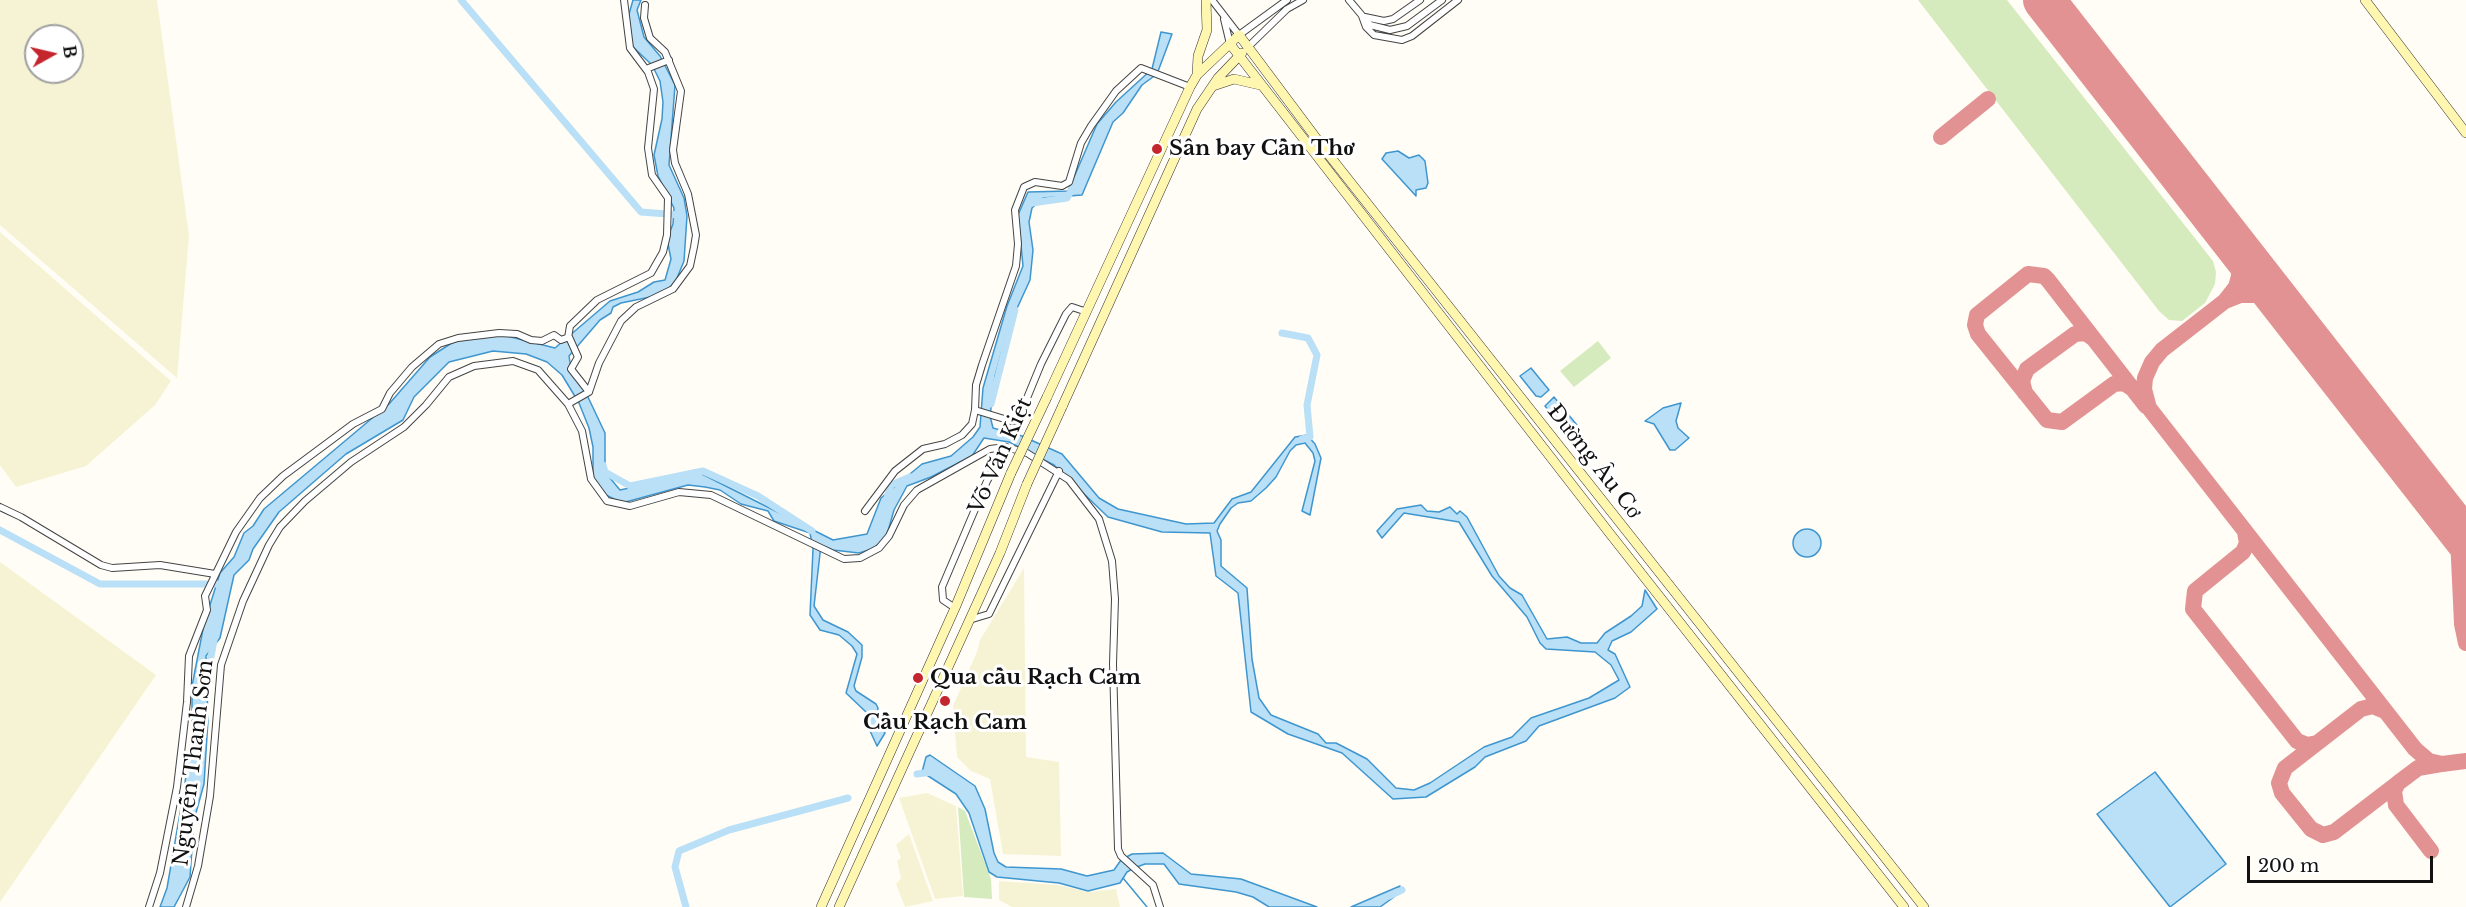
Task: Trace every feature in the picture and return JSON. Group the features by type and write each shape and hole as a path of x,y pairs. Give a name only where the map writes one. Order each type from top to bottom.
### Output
{"street":[{"path":"588,393 572,369 578,355 568,337 570,326 597,300 651,273 663,252 669,214 666,193 654,178 650,166 648,135 654,97 652,81 648,68 633,54 628,42 624,0"},
{"path":"1197,75 1198,56 1207,30 1206,0"},
{"path":"1212,0 1239,35 1287,0"},
{"path":"1248,47 1287,9 1303,0"},
{"path":"1349,0 1370,25 1382,30 1400,28 1442,0"},
{"path":"1362,15 1372,20 1393,19 1420,0"},
{"path":"1362,15 1366,27 1374,35 1402,40 1412,36 1458,0"},
{"path":"2365,0 2466,132"},
{"path":"568,404 588,393 599,363 621,321 636,307 673,289 690,266 696,235 688,194 675,163 673,150 682,96 664,52 650,38 644,18 645,5"},
{"path":"1223,16 1230,44"},
{"name":"Võ Văn Kiệt","path":"821,907 955,608 1011,473 1190,87 1197,75 1239,35"},
{"name":"Đường Âu Cơ","path":"1239,35 1326,150 1924,907"},
{"name":"Đường Âu Cơ","path":"1230,44 1904,907"},
{"name":"Võ Văn Kiệt","path":"839,907 1000,553 1027,484 1197,109 1209,89 1248,47"},
{"path":"648,68 667,61"},
{"path":"865,511 895,471 923,449 945,444 962,435 972,424 978,411 976,385 1017,266 1015,210 1022,192 1035,182 1062,186 1069,182 1081,144 1101,110 1116,91 1141,68 1190,87"},
{"path":"1209,89 1216,83 1234,79 1249,80 1263,86"},
{"path":"1317,156 1326,150"},
{"path":"1108,264 1124,271"},
{"path":"978,411 1011,421 1019,419 1038,371 1066,314 1072,307 1086,312"},
{"path":"149,907 160,873 177,787 187,702 188,661 207,610 205,599 214,575 236,532 260,498 283,476 353,424 378,412 412,367 439,344 458,338 499,333 517,334 531,340 542,341 554,335 561,340 568,337"},
{"name":"Nguyễn Thanh Sơn","path":"186,907 198,866 210,796 221,665 243,601 280,527 305,501 351,462 404,426 426,405 448,377 461,370 491,362 520,362 545,376 568,404 582,431 594,485 607,501 630,506 675,493 702,493 844,559 860,558 871,554 885,542 904,505 921,487 990,450 1006,447"},
{"path":"955,608 942,600 942,587 987,481 1006,447 1027,453 1059,471 1073,483 1099,519 1112,561 1115,599 1113,654 1118,844 1121,856 1153,885 1160,907"},
{"path":"969,620 989,614 1059,471"},
{"path":"0,507 101,565 112,568 160,565 214,575"},
{"path":"1719,672 1730,663"},
{"path":"833,880 847,889"}],"shaded area":[{"path":"0,0 157,0 189,236 177,378 0,225"},
{"path":"0,232 171,381 155,405 86,466 16,487 0,465"},
{"path":"0,562 156,675 0,902"},
{"path":"1024,568 1026,757 1059,762 1061,856 1003,854 990,779 971,771 957,757 953,706 980,640"},
{"path":"927,793 956,806 963,896 935,899 899,798"},
{"path":"909,834 933,901 905,907 896,884 901,878 897,861 901,858 896,845"},
{"path":"999,881 1058,885 1088,892 1116,889 1120,907 1012,907 999,900"}],"green space":[{"path":"1918,0 2007,0 2213,261 2216,272 2215,284 2205,303 2182,321 2169,320 2159,311"},
{"path":"1598,341 1611,358 1574,387 1560,371"},
{"path":"958,807 965,811 991,879 992,899 964,897"}],"water":[{"path":"633,0 641,0 637,10 644,37 660,56 675,85 669,165 684,198 687,216 684,261 675,283 660,295 621,303 613,307 611,313 600,320 569,356 571,369 587,395 605,433 605,472 620,490 685,476 694,470 833,540 867,534 881,498 922,464 951,456 973,437 980,427 983,388 1007,306 1023,266 1018,215 1028,192 1068,191 1097,124 1116,102 1152,69 1161,32 1172,34 1157,74 1142,85 1123,113 1113,122 1082,195 1043,198 1032,208 1029,222 1033,250 1030,280 1009,326 995,376 990,416 993,428 1022,436 1062,454 1099,498 1118,509 1186,524 1214,523 1232,499 1251,492 1295,437 1307,435 1315,444 1321,458 1310,515 1302,511 1315,461 1313,453 1305,443 1296,445 1290,451 1276,477 1266,488 1251,501 1238,503 1231,508 1220,524 1217,531 1221,540 1221,566 1247,588 1252,659 1259,698 1271,715 1318,734 1326,743 1336,743 1367,759 1396,788 1414,790 1430,783 1484,747 1512,737 1531,718 1589,698 1619,680 1611,665 1595,652 1546,649 1540,643 1527,617 1492,576 1459,522 1404,513 1382,538 1377,531 1397,509 1421,505 1427,511 1439,512 1450,507 1457,514 1460,511 1467,517 1499,576 1510,588 1522,595 1547,639 1567,637 1581,643 1597,643 1605,633 1642,606 1645,590 1657,609 1631,632 1612,641 1608,650 1615,654 1630,687 1615,698 1539,726 1526,741 1485,757 1475,767 1426,797 1393,799 1342,753 1288,734 1251,712 1238,593 1216,576 1210,533 1162,532 1108,517 1054,465 1009,442 984,438 972,456 931,477 907,486 894,510 886,538 872,549 859,553 833,550 821,545 814,606 823,620 848,632 862,645 862,657 854,686 856,691 876,704 878,708 876,718 885,733 877,746 865,720 866,712 846,693 857,654 852,646 839,635 820,630 810,615 813,549 810,533 774,521 768,511 741,504 720,490 705,487 688,485 622,503 604,494 593,481 593,447 589,428 579,403 562,375 547,362 526,354 493,351 449,362 414,397 403,420 346,454 279,512 253,549 249,560 234,575 220,638 206,656 208,720 204,784 194,820 190,877 174,907 160,907 167,888 183,796 192,735 192,686 204,624 220,573 234,557 244,533 253,526 264,509 389,404 430,357 458,339 499,334 555,348 610,301 638,292 654,282 665,280 671,259 667,239 673,224 674,208 658,176 654,155 662,119 663,102 660,81 652,65 633,47 627,21"},
{"path":"1398,151 1409,158 1419,155 1425,161 1428,183 1426,188 1416,190 1416,196 1382,159 1386,153"},
{"path":"1531,368 1549,390 1541,397 1536,396 1520,376"},
{"path":"1554,397 1581,430 1573,437 1569,436 1545,406"},
{"path":"1681,403 1676,421 1678,428 1689,438 1675,450 1670,450 1654,424 1645,421 1663,408"},
{"path":"1807,529 1817,533 1821,543 1817,553 1807,557 1797,553 1793,543 1797,533"},
{"path":"930,755 975,786 985,809 994,853 998,862 1006,867 1061,869 1087,876 1114,870 1121,860 1132,854 1163,853 1191,874 1241,879 1317,907 1269,907 1253,897 1236,892 1179,884 1164,864 1145,864 1127,872 1120,883 1088,891 1059,883 997,877 989,872 969,813 956,794 922,772 926,757"},
{"path":"2155,772 2226,864 2170,907 2097,814"},
{"path":"1400,886 1394,897 1380,907 1351,907"}],"waterway":[{"path":"461,0 641,212 680,215"},
{"path":"1032,203 1067,198 1072,189"},
{"path":"991,404 1015,310"},
{"path":"1282,333 1308,338 1317,355 1307,405 1310,437 1302,439"},
{"path":"603,465 605,472 630,486 703,471 758,496 812,531"},
{"path":"887,498 891,485 910,477"},
{"path":"0,530 100,584 224,584"},
{"path":"205,689 214,640"},
{"path":"917,774 932,772"},
{"path":"686,907 675,867 679,851 729,830 848,798"},
{"path":"1123,878 1147,907"},
{"path":"1389,896 1402,890"}],"taxiway":[{"path":"1941,137 1988,99"},
{"path":"2225,231 2239,257 2239,276 2236,287 2225,301 2162,350 2152,362 2145,378 2144,389 2149,408 2415,749 2429,761 2442,764 2466,761"},
{"path":"2133,389 2124,383 2114,384 2062,422 2047,420 1978,334 1975,325 1977,315 2028,274 2044,276 2048,280 2146,406"},
{"path":"2225,301 2240,295 2262,295 2273,300 2294,320"},
{"path":"2025,393 2022,381 2027,369 2075,334 2086,333 2094,339"},
{"path":"2446,515 2458,538 2462,624 2466,643"},
{"path":"2245,532 2247,543 2243,552 2195,591 2193,609 2297,741 2307,745 2317,743"},
{"path":"2385,711 2373,706 2361,709 2285,768 2279,783 2282,793 2311,829 2323,835 2334,832 2398,783"},
{"path":"2431,851 2396,805 2394,791 2398,783 2418,768 2441,764"}],"runway":[{"path":"2044,0 2466,540"}],"place":[{"name":"Sân bay Cần Thơ","path":"1157,149"},
{"name":"Qua cầu Rạch Cam","path":"918,678"},
{"name":"Cầu Rạch Cam","path":"945,701"}]}
